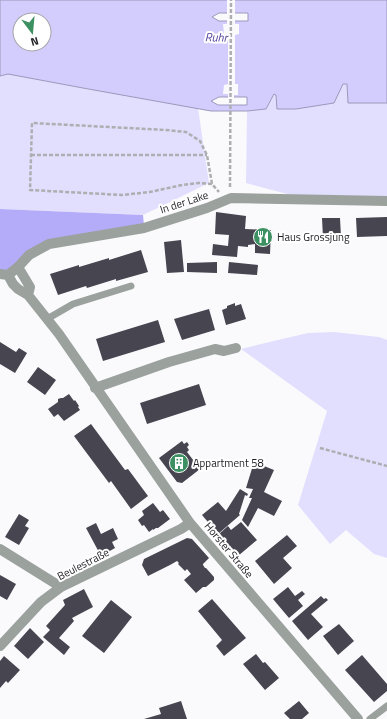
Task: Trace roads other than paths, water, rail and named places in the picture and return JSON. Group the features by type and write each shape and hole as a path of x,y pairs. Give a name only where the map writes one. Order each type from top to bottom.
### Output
{"street":[{"name":"In der Lake","path":"4,275 18,267 29,255 49,244 144,228 207,208 226,200 387,201"},
{"name":"Horster Straße","path":"18,267 30,287 28,295"},
{"name":"Horster Straße","path":"4,275 18,289 28,295 47,319 190,523 358,719"},
{"path":"95,388 170,362 215,349 224,351 236,348"},
{"name":"Beulestraße","path":"0,646 41,602 61,587 181,529 190,523"},
{"path":"0,549 61,587"}],"lane":[{"path":"47,319 73,304 131,286"},
{"path":"370,719 387,706"}],"water":[{"name":"Ruhr","path":"0,0 387,0 387,103 348,103 347,84 343,84 334,103 296,109 277,109 276,95 274,94 266,109 247,111 211,111 8,74 0,76","holes":["219,13 248,13 248,21 219,21 212,17","219,97 247,97 247,105 218,105 211,101"]}],"place":[{"name":"Haus Grossjung","path":"263,237"},
{"name":"Appartment 58","path":"179,463"}]}
